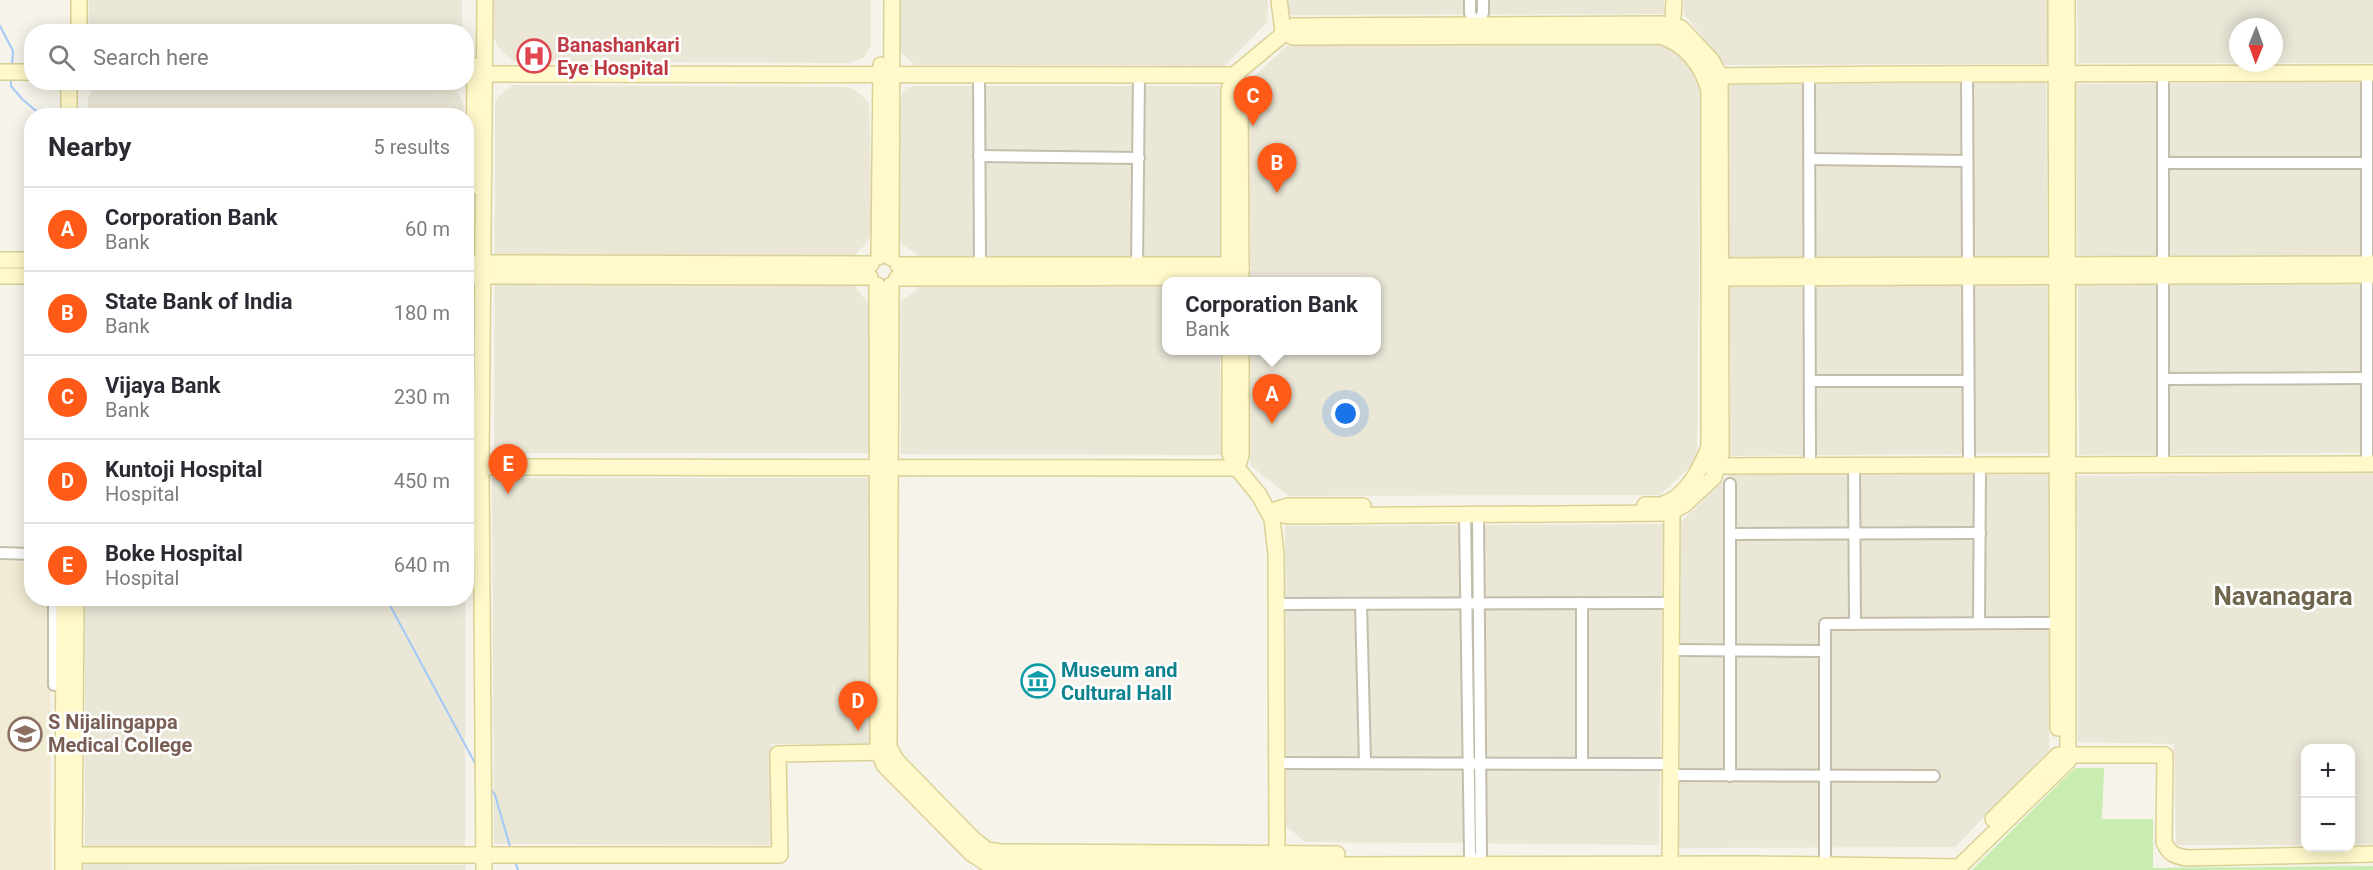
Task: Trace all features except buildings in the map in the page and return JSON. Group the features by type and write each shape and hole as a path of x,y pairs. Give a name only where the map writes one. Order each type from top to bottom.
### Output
{"street":[{"path":"69,0 69,24"},
{"path":"79,0 79,24"},
{"path":"475,0 474,467 479,755 483,796 479,862"},
{"path":"475,74 485,0"},
{"path":"881,0 886,74"},
{"path":"886,752 889,747 884,271 886,74 892,0"},
{"path":"1279,0 1283,32"},
{"path":"1470,0 1470,13 1476,25"},
{"path":"1476,25 1483,13 1483,0"},
{"path":"1673,33 1674,0"},
{"path":"2056,0 2062,73"},
{"path":"2063,755 2062,73 2067,0"},
{"path":"1234,275 1229,90 1234,75 1293,26 1662,24 1673,33"},
{"path":"1283,32 1293,37 1660,36 1673,33 1681,28 1711,60 1721,454 1677,496 1670,506 1670,863"},
{"path":"1,72 24,72"},
{"path":"1710,466 2370,464 2367,378 2370,270 2367,163 2370,73 1967,73 1712,76"},
{"path":"1967,73 1968,381 1980,533 1979,623"},
{"path":"2163,73 2163,465"},
{"path":"475,74 1234,75"},
{"path":"979,74 980,265"},
{"path":"1137,265 1140,75"},
{"path":"1809,75 1810,466"},
{"path":"69,90 69,108"},
{"path":"79,90 79,108"},
{"path":"980,156 1139,158"},
{"path":"1809,159 1967,161"},
{"path":"2163,163 2367,163"},
{"path":"0,260 24,259"},
{"path":"884,271 980,265 1137,265 1234,275"},
{"path":"475,270 1234,275"},
{"path":"1716,272 2370,270"},
{"path":"0,276 24,278"},
{"path":"1230,355 1230,454 1237,468 1259,495 1269,512 1272,519 1276,554 1277,863"},
{"path":"1237,468 1241,455 1241,355"},
{"path":"2163,379 2367,378"},
{"path":"1810,381 1968,381"},
{"path":"1670,863 1825,856 1950,864 1959,867 2068,761 2063,755 2057,623 2063,465"},
{"path":"1854,466 1855,624"},
{"path":"474,467 1237,468"},
{"path":"1730,484 1730,776"},
{"path":"1269,512 1289,506 1670,506"},
{"path":"1269,512 1288,516 1639,514 1670,506"},
{"path":"1471,515 1466,603 1474,764 1475,858"},
{"path":"1471,515 1479,603 1474,764"},
{"path":"1730,534 1980,533"},
{"path":"0,553 24,554"},
{"path":"1361,603 1365,763"},
{"path":"1582,603 1582,764"},
{"path":"1276,604 1671,603"},
{"path":"54,606 54,685"},
{"path":"64,606 69,862"},
{"path":"69,862 76,606"},
{"path":"1825,856 1825,624 2057,623"},
{"path":"1671,650 1825,651"},
{"path":"69,862 479,862 503,854 780,855 778,754 886,752 974,840 987,861 1001,852 1277,863 1475,858 1670,863 1950,864"},
{"path":"479,755 474,780 479,862"},
{"path":"2063,755 2165,755 2164,842 2169,852 2175,856 2187,858 2373,854"},
{"path":"1276,763 1582,764 1730,776 1934,776"}],"shaded area":[{"path":"89,0 462,0 462,24 88,24"},
{"path":"493,0 871,0 871,46 863,58 849,63 513,61 497,46 492,31"},
{"path":"897,0 1268,0 1267,22 1225,66 915,65 897,49"},
{"path":"1288,0 1664,0 1664,14 1288,15"},
{"path":"1684,0 2050,0 2050,64 1725,65 1684,14"},
{"path":"2077,0 2373,0 2373,63 2283,63 2283,18 2229,18 2229,63 2078,63"},
{"path":"1667,43 1701,81 1697,460 1660,495 1289,496 1250,465 1250,355 1381,355 1381,277 1250,277 1249,81 1287,46"},
{"path":"2046,82 2049,453 1730,456 1727,85"},
{"path":"2373,82 2373,453 2079,455 2076,84"},
{"path":"513,85 848,87 861,94 869,104 872,233 866,244 857,252 857,290 869,303 871,453 494,453 495,103 500,95"},
{"path":"914,86 1220,86 1220,277 1162,277 1162,355 1220,355 1221,455 901,454 900,311 901,301 916,291 916,254 902,244 898,230 901,98 905,89"},
{"path":"456,90 463,102 463,108 88,108 91,91"},
{"path":"2373,473 2373,844 2355,844 2355,744 2301,744 2301,845 2176,845 2174,744 2078,742 2077,476"},
{"path":"1730,474 2051,474 2049,750 1955,847 1679,848 1681,522"},
{"path":"492,478 873,478 870,744 772,744 772,845 494,844"},
{"path":"1663,524 1659,845 1305,842 1285,825 1285,526"},
{"name":"S Nijalingappa Medical College","path":"0,560 24,562 24,606 50,606 51,870 0,870"},
{"path":"85,606 465,606 465,847 85,846"},
{"path":"83,864 466,865 466,870 83,870"}],"green space":[{"path":"2075,768 2104,768 2102,819 2153,819 2153,868 2373,866 2373,870 1972,870"}],"waterway":[{"path":"0,26 13,51 12,65"},
{"path":"11,76 11,86 33,108"},
{"path":"390,606 476,765"},
{"path":"490,788 495,795 511,850"},
{"path":"515,861 518,870"}],"place":[{"name":"Banashankari Eye Hospital","path":"534,56"},
{"name":"Vijaya Bank","path":"1253,126"},
{"name":"State Bank of India","path":"1277,193"},
{"name":"Corporation Bank","path":"1272,424"},
{"name":"Boke Hospital","path":"508,494"},
{"name":"Museum and Cultural Hall","path":"1038,681"},
{"name":"Kuntoji Hospital","path":"858,731"},
{"name":"S Nijalingappa Medical College","path":"25,734"}],"district":[{"name":"Navanagara","path":"2283,596"}]}
